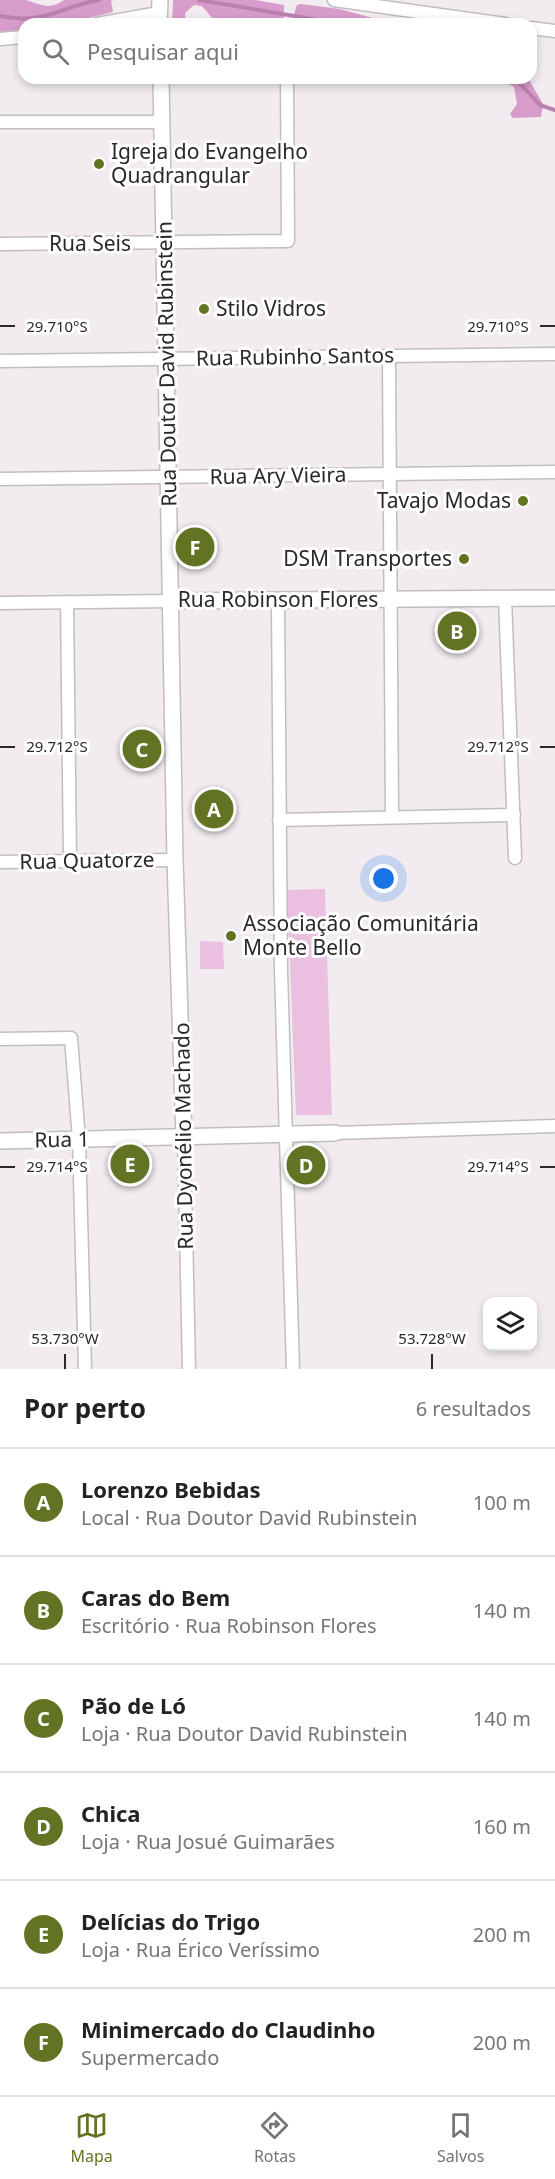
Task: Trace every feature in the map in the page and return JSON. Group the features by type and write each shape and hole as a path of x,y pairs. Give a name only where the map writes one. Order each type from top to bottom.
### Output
{"street":[{"path":"334,0 462,18"},
{"path":"128,18 159,12"},
{"path":"537,29 555,31"},
{"path":"0,39 18,38"},
{"name":"Rua Doutor David Rubinstein","path":"161,84 177,902"},
{"name":"Rua Seis","path":"0,244 288,241 287,84"},
{"path":"0,122 161,122"},
{"name":"Rua Rubinho Santos","path":"0,361 555,354"},
{"path":"389,357 392,816"},
{"name":"Rua Ary Vieira","path":"0,479 555,471"},
{"name":"Rua Robinson Flores","path":"0,603 555,598"},
{"path":"505,599 515,858"},
{"path":"278,601 280,890 293,1369"},
{"path":"67,602 70,860"},
{"path":"279,820 514,815"},
{"name":"Rua Quatorze","path":"0,862 175,860"},
{"name":"Rua Dyonélio Machado","path":"177,902 189,1369"},
{"path":"0,1039 72,1038 79,1140 85,1369"},
{"path":"335,1133 555,1126"},
{"name":"Rua 1","path":"0,1141 335,1133"}],"shaded area":[{"path":"0,0 26,0 49,6 64,0 114,0 111,1 113,12 88,18 18,18 18,32 0,32"},
{"path":"173,0 255,0 284,5 284,18 212,18 202,6 194,5 185,13 185,18 172,18"},
{"path":"297,5 340,9 372,18 298,18 294,14"},
{"path":"509,84 531,84 543,104 541,117 513,118 510,114 517,104 514,87"},
{"path":"325,889 332,1115 296,1115 287,890"},
{"path":"200,941 223,942 224,969 200,969"}],"waterway":[{"path":"0,16 41,17 99,0"},
{"path":"199,0 306,18"},
{"path":"521,84 540,105 555,110"}],"place":[{"name":"Igreja do Evangelho Quadrangular","path":"99,164"},
{"name":"Stilo Vidros","path":"204,309"},
{"name":"Tavajo Modas","path":"523,501"},
{"name":"Minimercado do Claudinho","path":"195,547"},
{"name":"DSM Transportes","path":"464,559"},
{"name":"Caras do Bem","path":"457,631"},
{"name":"Pão de Ló","path":"142,749"},
{"name":"Lorenzo Bebidas","path":"214,809"},
{"name":"Associação Comunitária Monte Bello","path":"231,936"},
{"name":"Delícias do Trigo","path":"130,1164"},
{"name":"Chica","path":"306,1165"}]}
